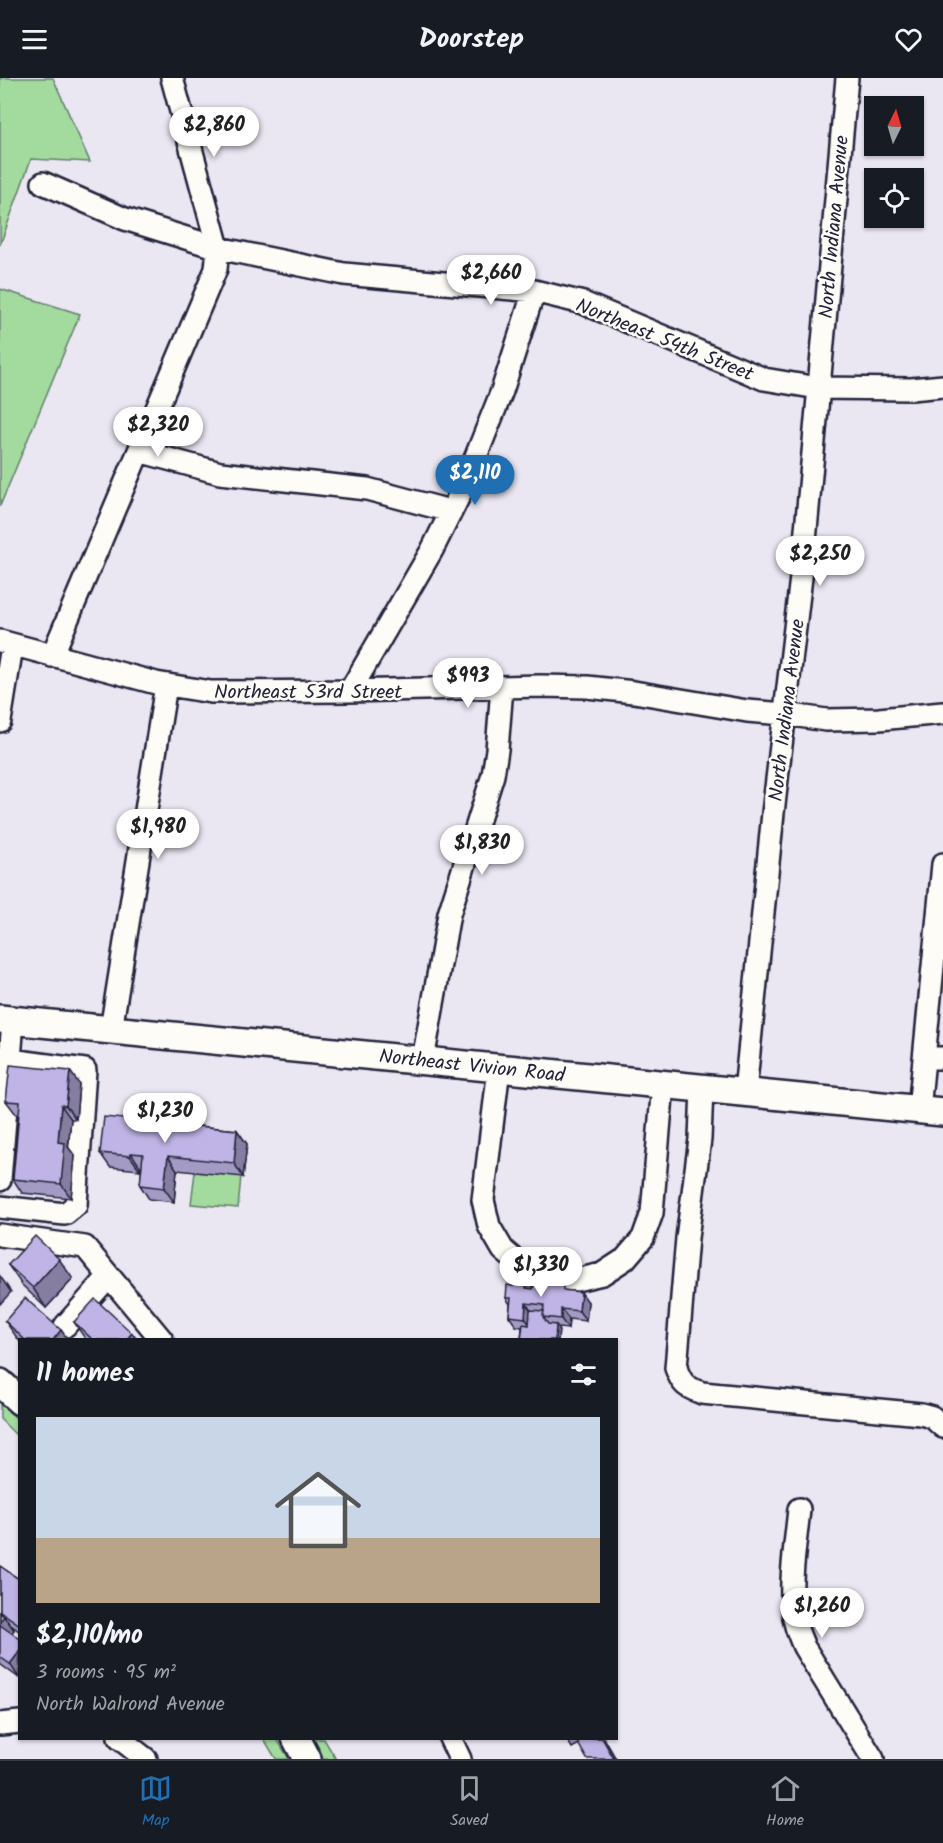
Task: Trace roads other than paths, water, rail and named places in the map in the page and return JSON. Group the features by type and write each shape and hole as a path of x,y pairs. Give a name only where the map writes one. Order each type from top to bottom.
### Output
{"main road":[{"name":"Northeast Vivion Road","path":"7,1020 931,1111"},
{"path":"297,1740 307,1759"}],"street":[{"path":"52,656 216,269 219,248 172,78"},
{"name":"North Indiana Avenue","path":"745,1092 804,552 847,78"},
{"name":"Northeast 54th Street","path":"44,183 125,219 219,248 344,274 534,291 583,303 764,379 818,388 911,389 943,386"},
{"path":"350,691 432,550 465,484 502,391 534,291"},
{"path":"139,451 220,473 368,489 450,511"},
{"path":"0,722 6,643"},
{"name":"Northeast 53rd Street","path":"6,643 166,685 211,692 540,686 634,692 747,711 826,720 879,719 943,713"},
{"path":"111,1030 166,685"},
{"path":"423,1060 449,914 493,775 498,750 502,687"},
{"path":"931,1111 943,864"},
{"path":"0,1168 7,1020"},
{"path":"0,1207 65,1214 76,1205 85,1070 5,1060"},
{"path":"499,1068 483,1200 489,1226 503,1250 514,1260 524,1268 549,1278 576,1280 602,1274 625,1259 643,1239 652,1213 663,1084"},
{"path":"702,1088 699,1139 679,1328 676,1368 680,1380 687,1388 702,1394 921,1414 932,1417 943,1427"},
{"path":"0,1236 86,1247 160,1338"},
{"path":"65,1326 109,1276"},
{"path":"799,1509 792,1594 797,1630 804,1647 873,1759"},
{"path":"0,1724 18,1722"},
{"path":"122,1740 146,1759"},
{"path":"451,1740 460,1759"}]}
